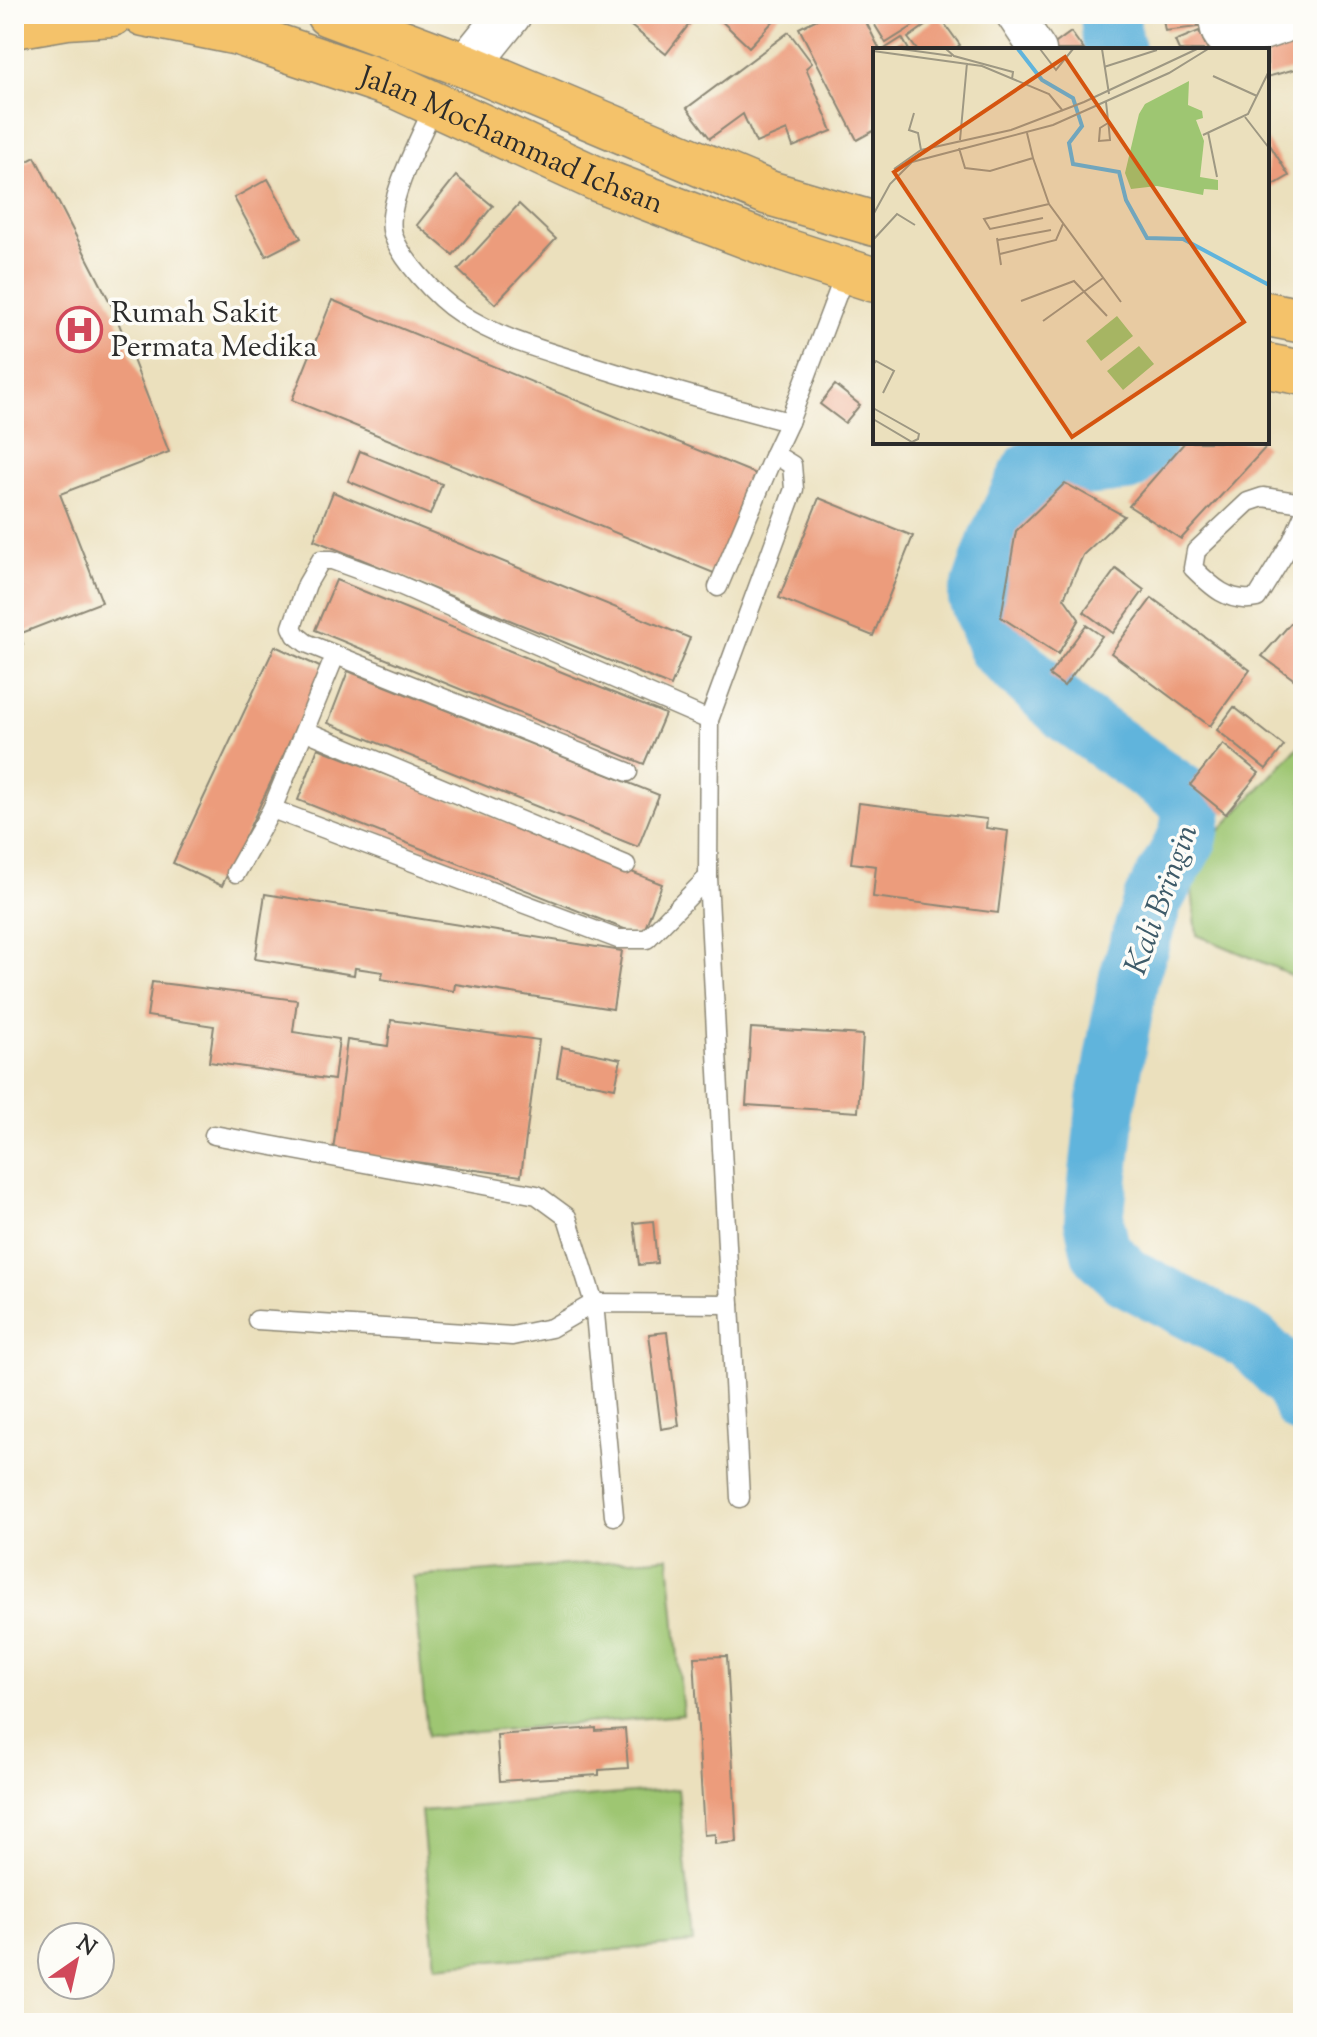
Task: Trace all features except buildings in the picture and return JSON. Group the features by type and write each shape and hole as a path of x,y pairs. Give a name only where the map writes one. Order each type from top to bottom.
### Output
{"main road":[{"path":"14,26 67,17 112,14"},
{"name":"Jalan Mochammad Ichsan","path":"144,14 238,33 397,87 597,179 783,250 860,275"},
{"name":"Jalan Mochammad Ichsan","path":"328,14 467,66 769,193 868,222"},
{"path":"860,275 868,222"},
{"path":"1269,314 1303,321"},
{"path":"1269,366 1303,373"}],"street":[{"path":"467,66 509,14"},
{"path":"1014,14 1037,48"},
{"path":"1217,14 1218,31 1224,39 1233,42 1303,18"}],"lane":[{"path":"435,104 412,154 391,214 392,233 406,262 458,312 514,340 706,401 789,422"},
{"path":"718,587 774,454 860,275"},
{"path":"740,1498 708,877 709,720 794,489 792,465 774,454"},
{"path":"1303,503 1263,497 1248,502 1196,551 1193,568 1214,589 1243,601 1257,598 1292,541 1303,516"},
{"path":"628,772 306,643 292,627 307,584 321,560 332,560 395,583 709,720"},
{"path":"236,873 272,809 335,656"},
{"path":"306,731 626,865"},
{"path":"272,809 618,939 647,939 708,877"},
{"path":"214,1135 537,1195 567,1217 594,1303 614,1516"},
{"path":"257,1320 512,1336 551,1328 594,1303 730,1304"}],"green space":[{"path":"1303,742 1303,985 1283,971 1197,935 1190,872 1220,830"},
{"path":"669,1557 683,1715 427,1736 413,1577"},
{"path":"678,1789 693,1943 436,1966 421,1811"}],"waterway":[{"name":"Kali Bringin","path":"1110,14 1115,48"},
{"name":"Kali Bringin","path":"1145,444 1127,462 1031,471 998,540 978,598 997,647 1070,715 1194,803 1188,837 1153,900 1129,977 1107,1098 1094,1221 1101,1252 1127,1277 1252,1342 1293,1383 1303,1405"}],"place":[{"name":"Rumah Sakit Permata Medika","path":"80,329"}]}
